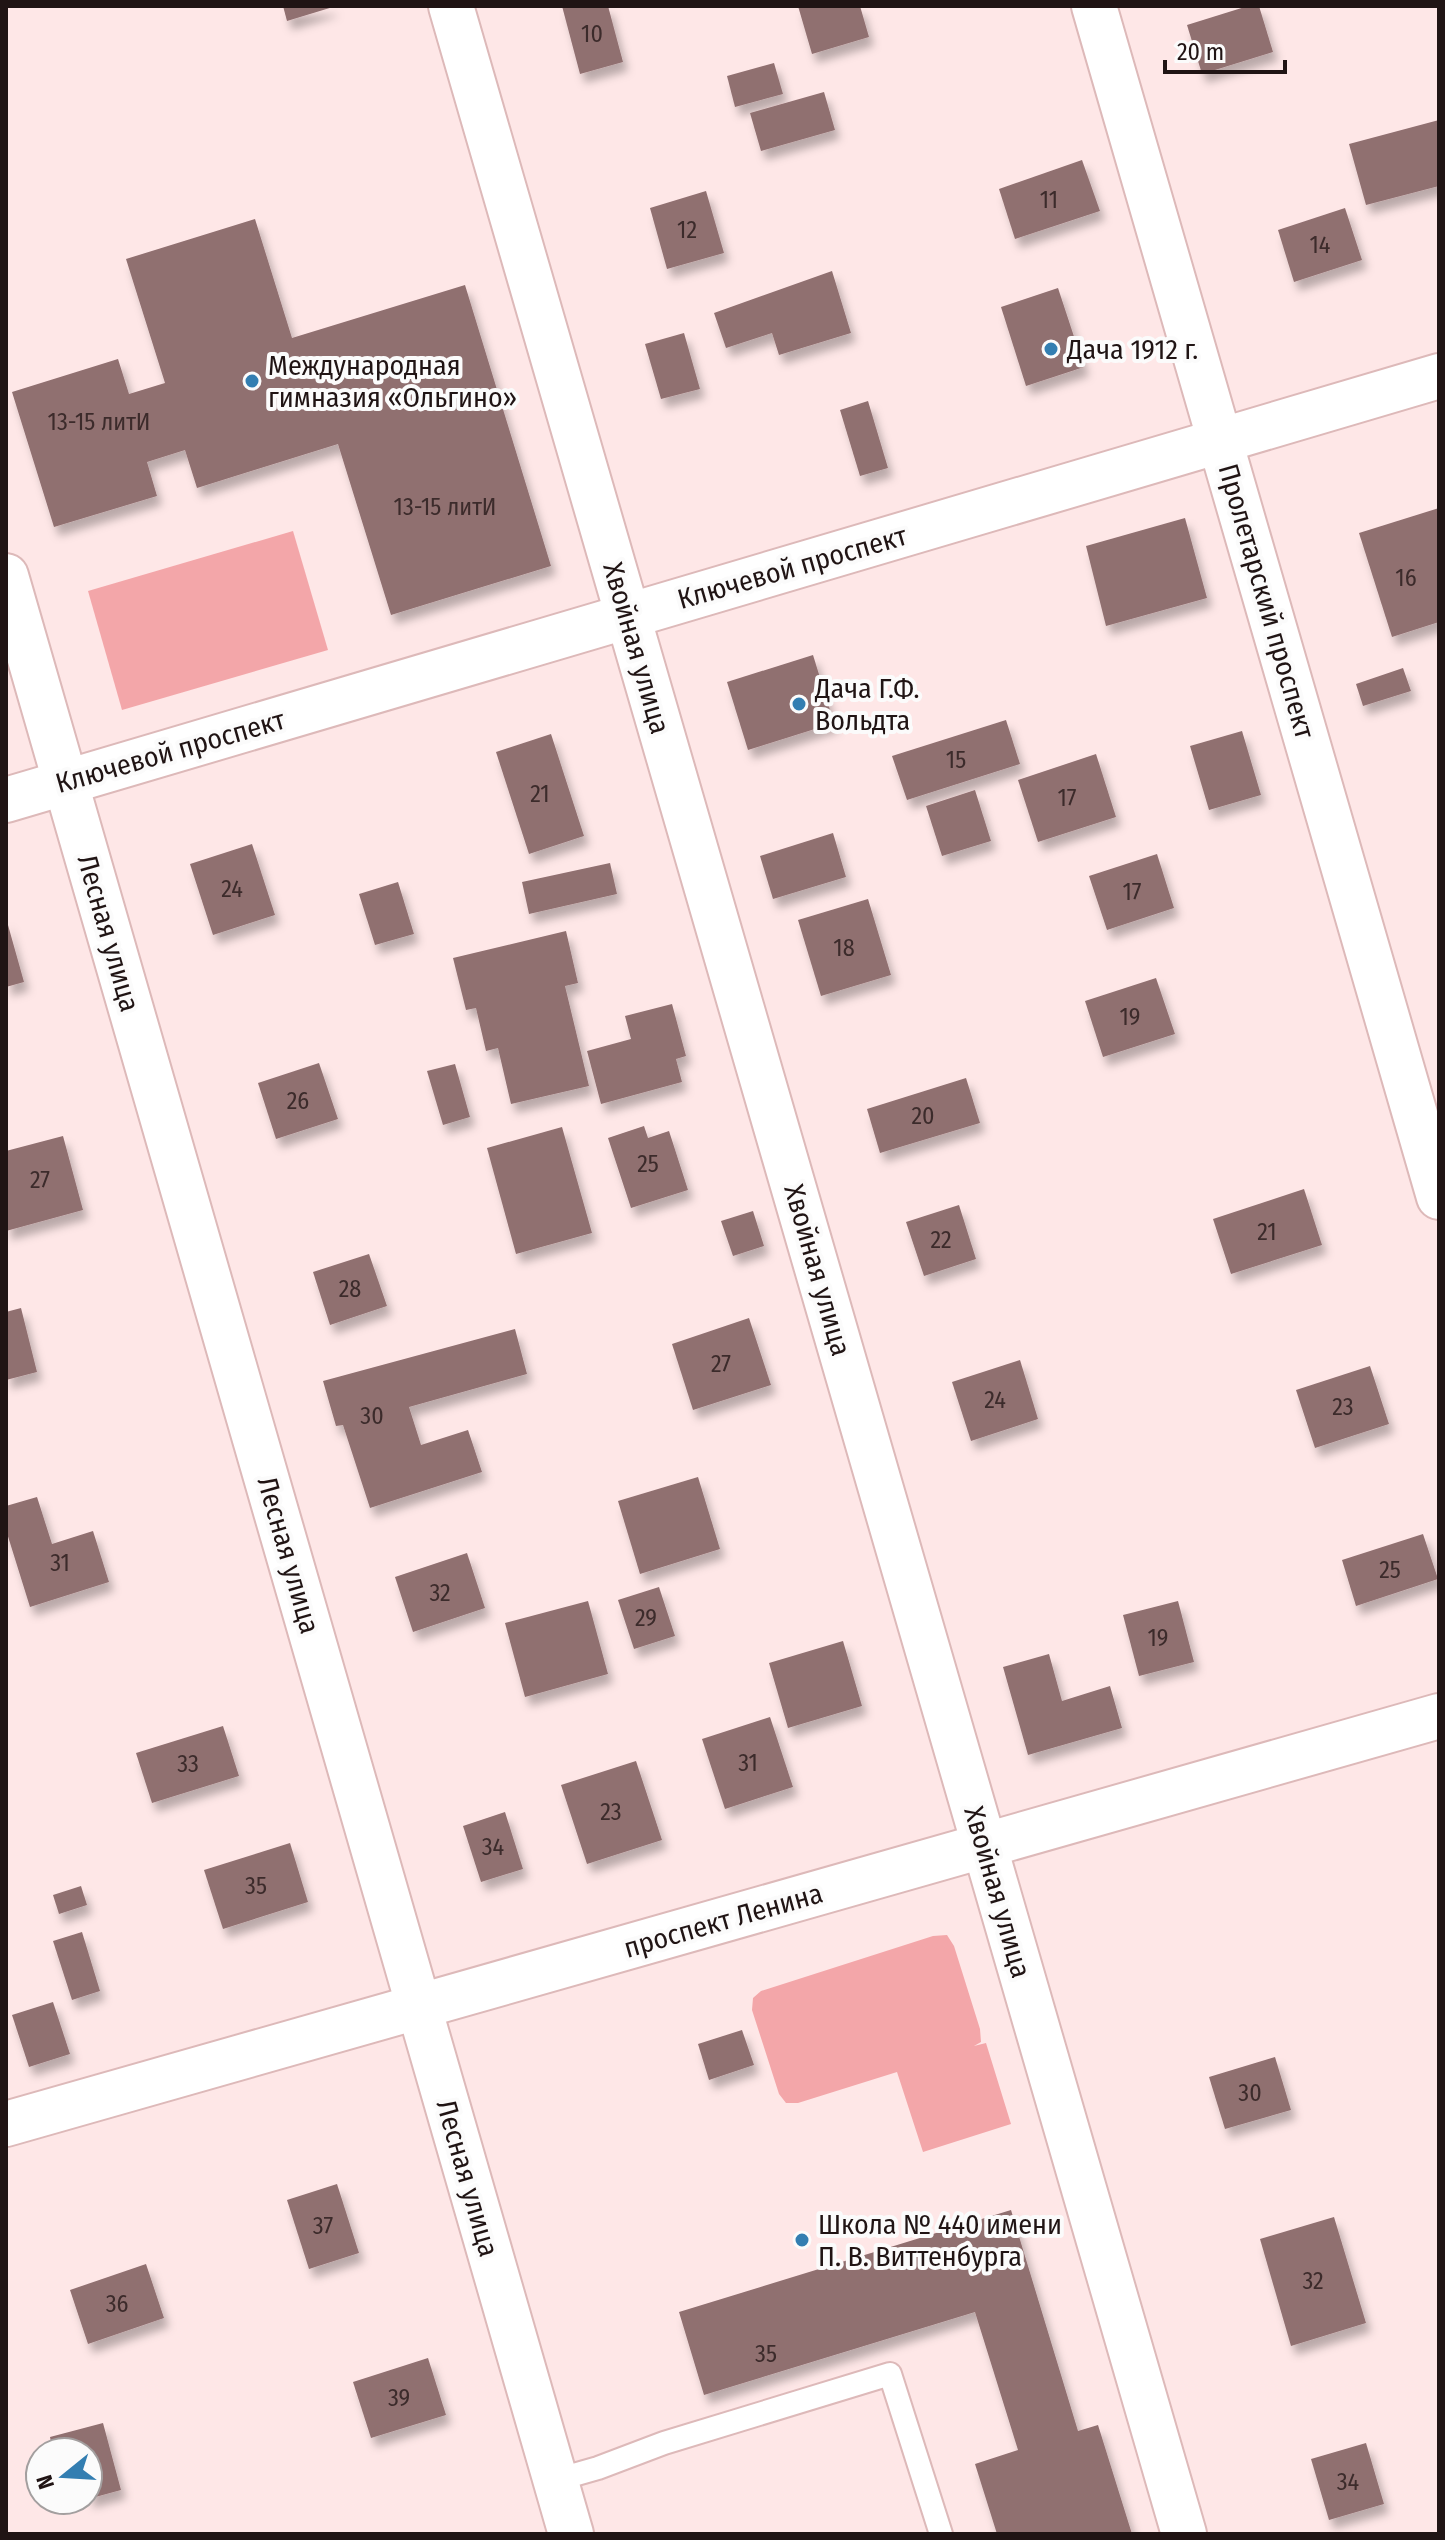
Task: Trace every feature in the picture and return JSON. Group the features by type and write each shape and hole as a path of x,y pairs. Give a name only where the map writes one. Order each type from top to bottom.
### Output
{"street":[{"name":"Хвойная улица","path":"451,6 1184,2534"},
{"name":"Пролетарский проспект","path":"1094,6 1439,1197"},
{"name":"Ключевой проспект","path":"6,800 1439,376"},
{"name":"Лесная улица","path":"6,576 571,2534"},
{"name":"проспект Ленина","path":"6,2124 1439,1716"}],"lane":[{"path":"556,2480 664,2443 890,2374 941,2534"}],"shaded area":[{"path":"293,531 328,650 122,710 88,591"},
{"path":"947,1935 954,1946 980,2029 981,2042 974,2046 986,2043 1011,2124 923,2152 897,2072 798,2103 786,2103 779,2094 752,2010 753,1998 761,1991 933,1936"}],"building":[{"path":"283,6 333,6 333,7 287,21"},
{"path":"562,6 608,6 623,62 580,74"},
{"path":"798,6 860,6 869,37 812,54"},
{"path":"1248,6 1259,6 1273,52 1202,74 1187,25"},
{"path":"774,63 783,94 735,107 727,76"},
{"path":"824,92 835,130 761,151 750,113"},
{"path":"1439,120 1439,186 1366,205 1349,144"},
{"path":"1082,160 1100,211 1015,239 999,189"},
{"path":"706,191 724,253 667,269 650,208"},
{"path":"1345,208 1362,260 1294,282 1278,230"},
{"path":"255,219 292,338 465,285 551,566 391,615 338,444 197,488 185,450 147,462 157,496 54,527 12,392 118,359 129,394 165,383 126,259"},
{"path":"832,271 851,333 779,355 772,333 726,348 714,313"},
{"path":"1058,288 1084,367 1026,386 1001,307"},
{"path":"684,333 700,389 661,399 645,344"},
{"path":"868,401 888,468 860,476 840,410"},
{"path":"1439,508 1439,622 1392,637 1359,533"},
{"path":"1185,518 1207,598 1106,626 1086,546"},
{"path":"813,655 834,723 748,750 727,682"},
{"path":"1403,668 1411,691 1363,706 1356,684"},
{"path":"1006,720 1020,764 907,800 892,756"},
{"path":"1242,731 1261,795 1209,810 1190,746"},
{"path":"551,734 584,836 529,854 496,752"},
{"path":"1096,754 1116,817 1038,842 1018,780"},
{"path":"975,790 991,841 942,856 926,806"},
{"path":"833,833 846,877 773,899 760,856"},
{"path":"252,844 275,915 213,935 190,864"},
{"path":"1157,854 1174,908 1107,930 1089,876"},
{"path":"610,863 617,894 529,914 522,882"},
{"path":"398,882 414,934 375,945 359,894"},
{"path":"868,899 891,975 821,996 798,920"},
{"path":"6,918 24,982 6,987"},
{"path":"566,931 578,983 565,986 589,1086 511,1104 498,1048 486,1051 476,1008 466,1010 453,958"},
{"path":"1156,978 1175,1034 1103,1057 1085,1001"},
{"path":"672,1004 686,1056 676,1059 682,1082 601,1104 587,1051 631,1039 625,1016"},
{"path":"319,1063 338,1119 276,1139 258,1083"},
{"path":"455,1064 470,1117 443,1125 427,1071"},
{"path":"966,1078 980,1123 880,1153 867,1109"},
{"path":"644,1126 648,1138 669,1131 688,1190 631,1208 608,1138"},
{"path":"562,1127 592,1233 516,1254 487,1148"},
{"path":"63,1136 83,1210 6,1231 6,1151"},
{"path":"1304,1189 1322,1245 1231,1274 1213,1219"},
{"path":"959,1205 976,1259 924,1276 906,1222"},
{"path":"753,1211 764,1246 733,1256 721,1221"},
{"path":"369,1254 387,1306 330,1325 313,1272"},
{"path":"21,1308 37,1372 6,1380 6,1312"},
{"path":"749,1318 771,1385 693,1410 672,1344"},
{"path":"515,1329 527,1374 409,1407 421,1445 468,1430 482,1472 370,1508 343,1425 336,1426 323,1381"},
{"path":"1020,1360 1038,1419 971,1441 952,1382"},
{"path":"1370,1366 1389,1424 1315,1448 1296,1390"},
{"path":"698,1477 720,1549 640,1574 618,1501"},
{"path":"37,1497 52,1544 93,1531 109,1582 30,1607 6,1530 6,1506"},
{"path":"1423,1534 1438,1579 1356,1606 1342,1560"},
{"path":"467,1553 485,1608 413,1632 395,1577"},
{"path":"659,1587 675,1636 634,1649 618,1600"},
{"path":"588,1601 608,1674 525,1697 505,1623"},
{"path":"1178,1601 1194,1662 1139,1676 1123,1615"},
{"path":"843,1641 862,1706 788,1728 769,1663"},
{"path":"1049,1654 1062,1701 1110,1686 1122,1728 1028,1755 1003,1667"},
{"path":"770,1717 793,1787 725,1809 702,1739"},
{"path":"223,1726 239,1776 152,1803 136,1753"},
{"path":"636,1761 662,1840 587,1864 561,1785"},
{"path":"505,1812 523,1869 481,1882 463,1826"},
{"path":"290,1843 308,1902 223,1929 204,1870"},
{"path":"81,1886 87,1905 59,1914 53,1895"},
{"path":"82,1932 100,1991 72,2000 53,1941"},
{"path":"53,2002 70,2054 29,2067 12,2015"},
{"path":"742,2030 754,2065 709,2080 698,2044"},
{"path":"1275,2057 1291,2110 1225,2129 1209,2077"},
{"path":"337,2184 359,2253 309,2269 287,2200"},
{"path":"1011,2210 1078,2431 1098,2425 1132,2534 997,2534 975,2464 1018,2450 975,2312 704,2395 679,2312"},
{"path":"1334,2217 1366,2323 1291,2346 1260,2239"},
{"path":"146,2264 164,2318 88,2344 70,2290"},
{"path":"428,2358 446,2415 371,2438 353,2382"},
{"path":"103,2423 121,2490 104,2495 104,2436 54,2436"},
{"path":"1366,2443 1384,2504 1329,2520 1311,2459"}],"place":[{"name":"Дача 1912 г.","path":"1051,349"},
{"name":"Международная гимназия «Ольгино»","path":"252,381"},
{"name":"Дача Г.Ф. Вольдта","path":"799,704"},
{"name":"Школа № 440 имени П. В. Виттенбурга","path":"802,2240"}]}
